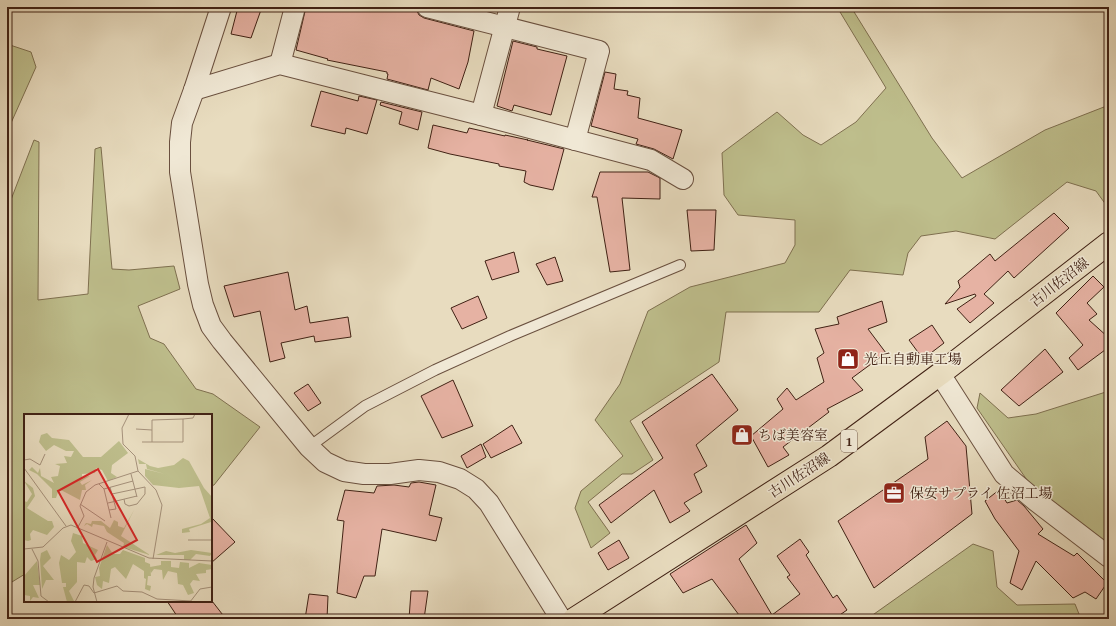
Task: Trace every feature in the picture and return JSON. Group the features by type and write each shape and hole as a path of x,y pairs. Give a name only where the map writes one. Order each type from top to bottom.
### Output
{"main road":[{"name":"古川佐沼線","path":"574,619 829,456 940,374 1109,243"}],"street":[{"path":"221,7 182,123 180,142 180,172 198,284 203,305 211,326 309,447 325,462 344,471 364,474 390,474 419,470 439,472 460,479 476,489 488,503 560,619"},
{"path":"280,64 295,7"},
{"path":"427,7 599,51 575,140"},
{"path":"481,115 510,7"},
{"path":"194,90 280,64 651,160 683,179"},
{"path":"940,374 1004,474 1036,501 1109,557"}],"lane":[{"path":"309,447 365,406 435,370 510,336 680,265"}],"green space":[{"path":"837,7 851,7 932,138 962,178 1045,130 1109,105 1109,209 1096,191 1067,182 995,239 956,231 921,236 908,253 903,275 850,270 819,312 726,312 719,362 630,421 653,460 632,474 622,474 588,502 610,533 591,548 575,508 581,491 623,456 595,420 620,384 648,311 690,287 785,263 795,245 795,220 738,215 724,195 722,153 777,112 803,135 821,145 856,122 886,88"},
{"path":"7,44 31,52 36,67 7,132"},
{"path":"34,140 39,142 38,300 88,294 95,149 101,147 112,269 129,270 174,266 180,289 138,306 150,338 164,344 196,389 213,394 260,427 212,486 212,414 24,414 24,575 7,585 7,210"},
{"path":"1109,391 1109,545 1041,496 1027,480 977,408 980,393 1008,418 1036,414"},
{"path":"973,544 993,551 997,587 1017,605 1075,604 1081,619 867,619"}],"building":[{"path":"238,7 262,7 251,38 231,34"},
{"path":"306,7 409,7 416,9 419,15 424,18 474,31 468,62 459,89 431,78 428,90 387,79 387,72 327,60 328,59 296,50"},
{"path":"513,41 537,47 537,49 567,56 551,115 514,105 512,111 497,106"},
{"path":"605,72 616,74 614,89 628,91 627,95 640,98 638,118 682,130 673,159 654,149 636,144 638,139 591,126"},
{"path":"321,91 358,101 359,96 377,100 367,134 346,128 345,134 311,126"},
{"path":"381,102 422,112 418,130 399,124 402,112 380,105"},
{"path":"433,125 467,133 469,128 564,149 553,190 530,185 524,182 526,171 499,166 499,164 428,148"},
{"path":"600,172 648,172 660,178 660,199 622,198 630,270 610,272 597,197 592,197"},
{"path":"687,210 716,210 714,250 691,251"},
{"path":"1054,213 1069,228 1014,278 1008,271 984,294 994,303 970,323 957,309 976,296 975,294 945,304 960,287 958,281 990,254 995,261"},
{"path":"514,252 519,272 492,280 485,261"},
{"path":"555,257 563,281 547,285 536,264"},
{"path":"288,272 295,310 307,306 310,323 348,317 351,337 315,342 314,336 281,343 285,358 270,362 260,311 234,317 224,286"},
{"path":"1093,276 1104,287 1087,303 1097,314 1089,320 1109,338 1109,347 1078,370 1069,358 1083,345 1056,313"},
{"path":"478,296 487,318 462,329 451,308"},
{"path":"882,301 887,322 868,329 886,353 852,378 863,390 827,409 829,412 783,447 789,455 768,467 751,436 783,409 777,399 787,388 796,400 824,382 817,358 824,353 815,329 839,324 837,317"},
{"path":"932,325 944,343 923,359 909,340"},
{"path":"1045,349 1063,372 1019,406 1001,390"},
{"path":"712,374 738,410 696,445 707,466 694,474 702,492 684,503 690,511 670,523 654,490 611,523 599,505 663,458 642,422"},
{"path":"453,380 473,426 442,438 421,396"},
{"path":"308,384 321,403 308,411 294,393"},
{"path":"947,421 966,446 972,514 874,588 838,521 928,459 925,437"},
{"path":"512,425 522,443 491,458 483,444"},
{"path":"481,444 486,457 467,468 461,456"},
{"path":"419,482 436,485 429,515 442,518 436,541 382,529 375,576 364,576 356,598 337,593 344,521 337,520 345,490 374,493 377,486 394,485 409,487 411,483"},
{"path":"999,490 1007,503 1017,500 1024,506 1043,529 1038,534 1074,556 1077,553 1107,583 1096,599 1085,592 1073,598 1036,561 1022,590 1010,583 1019,551 995,519 985,501"},
{"path":"212,518 235,542 212,562"},
{"path":"746,525 757,543 739,559 772,615 800,594 787,577 790,575 777,556 800,539 809,552 806,555 833,598 837,595 847,610 834,619 742,619 712,579 683,593 670,574"},
{"path":"619,540 629,558 608,570 598,553"},
{"path":"411,591 428,591 424,619 409,619"},
{"path":"309,594 328,596 327,619 305,619"},
{"path":"212,601 226,619 179,619 168,602"}],"place":[{"name":"光丘自動車工場","path":"848,359"},
{"name":"ちば美容室","path":"742,435"},
{"name":"保安サプライ 佐沼工場","path":"894,493"}]}
